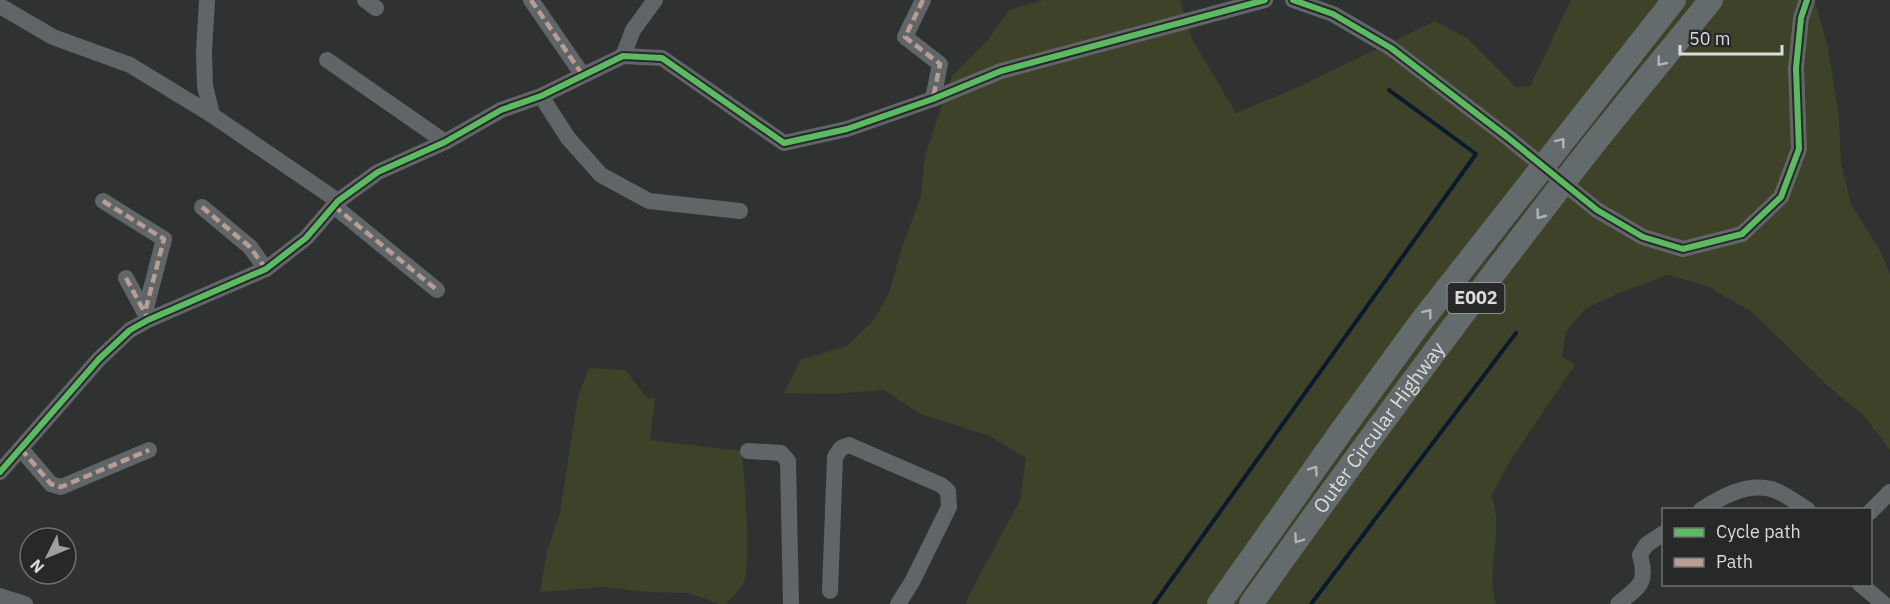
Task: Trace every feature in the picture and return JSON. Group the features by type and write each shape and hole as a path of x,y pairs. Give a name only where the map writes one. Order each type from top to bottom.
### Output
{"highway":[{"name":"Outer Circular Highway","path":"1219,604 1420,323 1674,0"},
{"name":"Outer Circular Highway","path":"1251,604 1357,455 1586,154 1711,0"}],"street":[{"path":"207,0 205,86 212,115"},
{"path":"531,0 582,74"},
{"path":"623,56 633,30 655,0"},
{"path":"922,0 905,37 940,64 933,99"},
{"path":"0,472 99,359 147,316 266,270 306,238 336,204 378,172 445,141 501,110 541,96 623,56 662,58 784,143 847,129 933,99 1001,71 1238,3 1265,0"},
{"path":"1293,0 1333,14 1391,48 1507,136 1597,210 1643,237 1683,249 1742,234 1781,197 1799,149 1796,68 1801,18 1807,0"},
{"path":"0,6 53,37 130,65 212,115 336,204 437,290"},
{"path":"327,60 445,141"},
{"path":"541,96 568,138 601,175 650,201 740,211"},
{"path":"103,201 164,239 147,316"},
{"path":"202,207 250,247 266,270"},
{"path":"126,278 147,316"},
{"path":"830,591 835,457 841,448 849,445 941,485 948,491 949,507 912,582 898,604"},
{"path":"21,449 51,484 61,487 149,450"},
{"path":"748,451 781,453 788,461 791,604"},
{"path":"1704,508 1723,495 1749,488 1771,489 1804,508"},
{"path":"1872,510 1890,492"},
{"path":"1618,604 1642,583 1644,570 1640,555 1646,545 1662,534"},
{"path":"1861,586 1884,604"},
{"path":"0,596 25,604"}],"green space":[{"path":"1043,0 1180,0 1192,39 1236,113 1294,89 1435,21 1467,38 1516,87 1530,86 1571,0 1815,0 1828,49 1839,117 1841,163 1851,204 1879,249 1890,274 1890,450 1864,416 1829,387 1752,312 1707,286 1668,275 1586,308 1566,332 1562,357 1575,365 1510,461 1491,496 1496,522 1493,591 1496,604 966,604 1020,500 1026,458 988,435 920,414 884,390 831,394 784,393 800,360 847,346 874,320 889,293 902,247 921,196 925,156 952,76 988,40 1009,10"},
{"path":"589,368 625,370 648,399 655,397 650,440 741,451 747,518 746,573 744,582 726,604 688,593 648,592 604,587 540,592 547,552 560,513 578,396"}],"waterway":[{"path":"1154,604 1476,154 1389,90"},
{"path":"1311,604 1516,333"}],"marked path":[{"path":"531,0 582,74"},
{"path":"923,0 905,37 940,64 933,99"},
{"path":"103,201 164,239 145,312"},
{"path":"334,206 437,290"},
{"path":"202,207 250,247 266,269"},
{"path":"126,278 146,315"},
{"path":"21,449 51,484 61,487 149,450"}],"cycle path":[{"path":"0,472 99,359 130,330 266,269 306,238 338,201 378,172 445,142 501,110 541,96 623,56 662,58 784,143 847,129 933,99 1001,71 1265,0"},
{"path":"1293,0 1333,14 1391,48 1597,210 1643,237 1683,249 1742,234 1781,197 1799,149 1796,68 1801,18 1807,0"}]}
